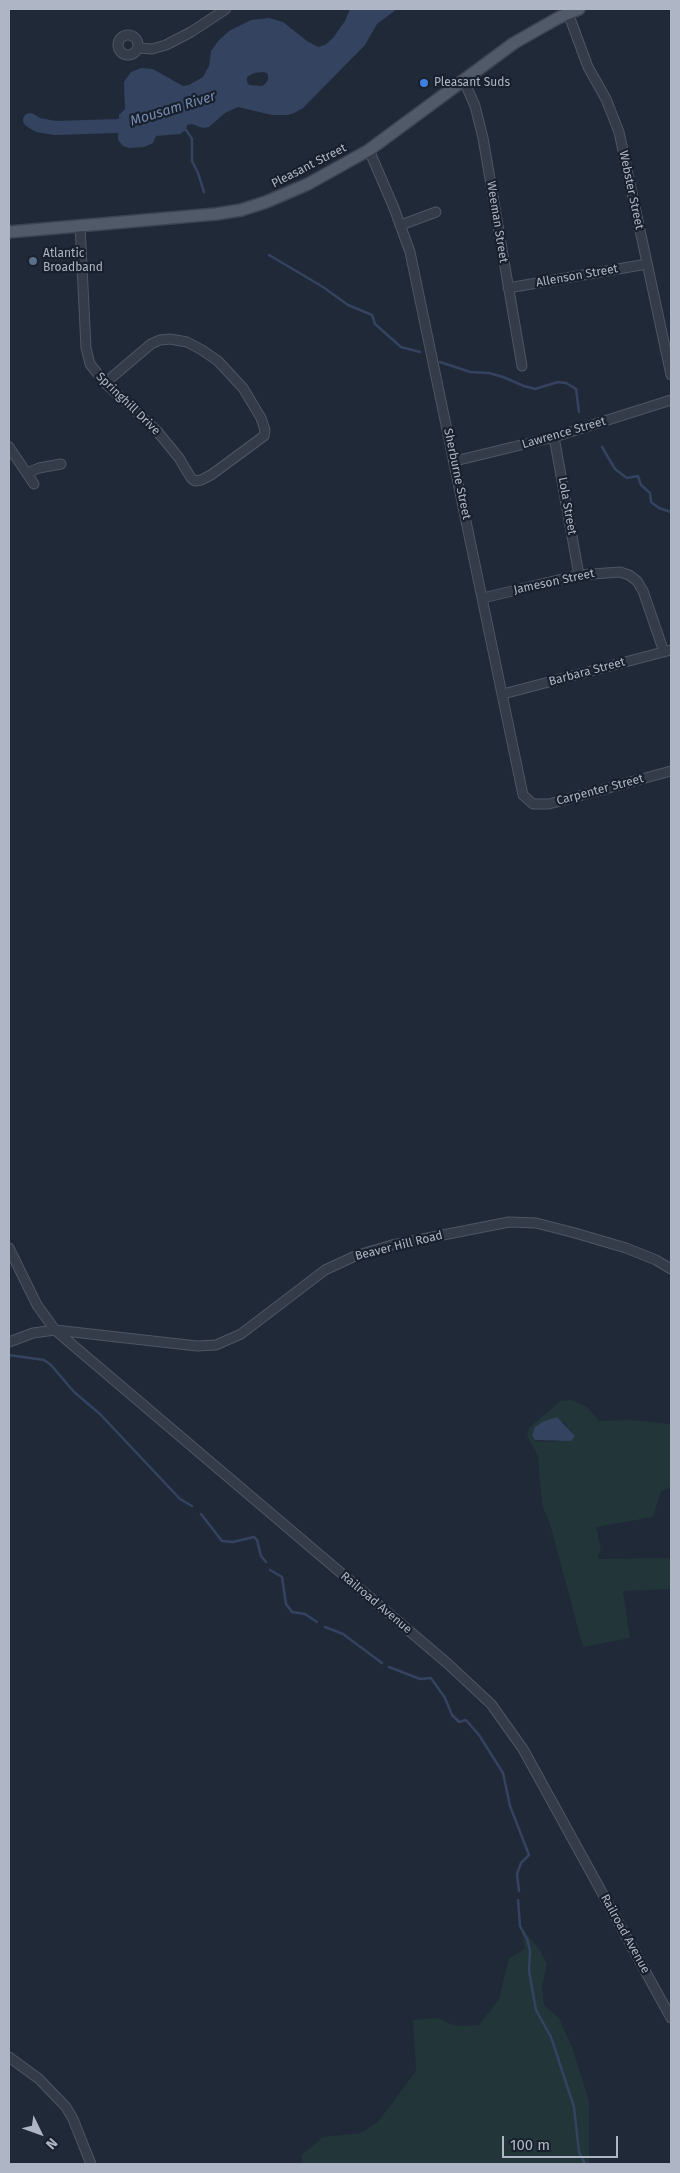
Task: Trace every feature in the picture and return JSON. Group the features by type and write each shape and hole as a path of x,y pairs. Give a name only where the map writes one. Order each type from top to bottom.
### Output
{"main road":[{"name":"Pleasant Street","path":"9,232 80,224 199,216 241,210 266,202 305,185 369,150 514,43 574,11"}],"street":[{"path":"139,48 152,49 166,45 191,32 226,9"},
{"name":"Webster Street","path":"574,11 588,67 606,99 619,132 671,375"},
{"name":"Weeman Street","path":"464,81 475,106 483,138 522,366"},
{"name":"Sherburne Street","path":"369,150 401,225 410,252 523,795 530,802"},
{"path":"401,225 436,212"},
{"name":"Springhill Drive","path":"80,224 86,348 90,364 104,383 158,431 179,458 191,478 197,481 211,475 262,440 265,432 253,403 231,374 202,350 187,342 170,339 150,344 104,383"},
{"name":"Allenson Street","path":"508,288 647,264"},
{"name":"Lawrence Street","path":"455,461 554,437 671,400"},
{"name":"Lola Street","path":"554,437 579,575"},
{"path":"9,447 34,484"},
{"path":"27,473 38,468 61,464"},
{"name":"Jameson Street","path":"483,598 579,575 620,572 629,575 637,581 648,599 668,651"},
{"name":"Barbara Street","path":"503,694 668,651"},
{"name":"Carpenter Street","path":"530,802 536,805 549,804 671,771"},
{"name":"Beaver Hill Road","path":"9,1342 33,1333 55,1330 197,1346 216,1345 241,1334 325,1270 354,1256 399,1243 509,1222 536,1223 575,1233 626,1248 656,1260 671,1269"},
{"name":"Railroad Avenue","path":"9,1248 37,1305 55,1330 447,1663 491,1704 523,1750 671,2018"},
{"path":"9,2057 40,2079 57,2096 73,2119 89,2160"}],"green space":[{"path":"572,1400 587,1407 599,1421 631,1420 671,1424 671,1487 661,1491 653,1517 596,1527 601,1549 598,1559 671,1558 671,1589 623,1591 630,1638 583,1647 550,1524 542,1505 538,1456 527,1436 529,1428 560,1401","holes":["564,1422 575,1436 555,1442 541,1442 536,1441 532,1435"]},
{"path":"520,1926 539,1949 547,1964 542,1986 544,2005 559,2018 572,2047 589,2101 589,2164 302,2164 302,2155 323,2137 361,2133 378,2122 416,2071 413,2020 438,2018 455,2026 479,2025 499,1999 509,1958 525,1949"}],"water":[{"path":"350,9 397,9 377,24 365,45 303,108 294,113 272,115 238,107 225,113 209,127 203,128 192,124 187,125 186,130 180,134 156,136 153,143 144,147 129,148 123,146 118,140 119,115 125,109 124,82 131,72 141,68 153,69 183,86 189,85 203,77 209,66 211,51 219,40 229,31 251,20 269,18 283,22 307,41 318,47 325,45 333,38 345,21","holes":["254,73 267,73 268,80 262,86 249,85 247,82 247,77"]},
{"path":"557,1417 575,1436 571,1441 535,1440 532,1435 535,1427 544,1421"}],"waterway":[{"name":"Mousam River","path":"30,120 38,125 55,128 117,126 135,122"},
{"path":"186,130 192,139 192,161 204,192"},
{"path":"269,255 323,287 348,305 372,315 375,324 401,347 420,352"},
{"path":"440,362 470,372 489,373 535,389 558,382 566,383 576,389 579,412"},
{"path":"602,447 615,469 627,478 638,476 641,485 650,493 651,502 659,508 671,512"},
{"path":"9,1355 44,1360 51,1365 74,1392 100,1414 180,1499 192,1506"},
{"path":"201,1514 222,1541 233,1542 254,1537 257,1540 261,1556 266,1562"},
{"path":"270,1570 282,1577 286,1604 292,1612 305,1614 317,1622"},
{"path":"325,1627 343,1634 382,1663"},
{"path":"389,1667 420,1679 431,1678 445,1698 452,1715 459,1722 466,1720 479,1735 503,1773 510,1806 529,1855 521,1863 517,1874 519,1891"},
{"path":"518,1900 520,1926 527,1939 530,1951 529,1971 536,2010 551,2037 574,2107 579,2152 585,2164"}],"place":[{"name":"Pleasant Suds","path":"424,83"},
{"name":"Atlantic Broadband","path":"33,261"}]}
